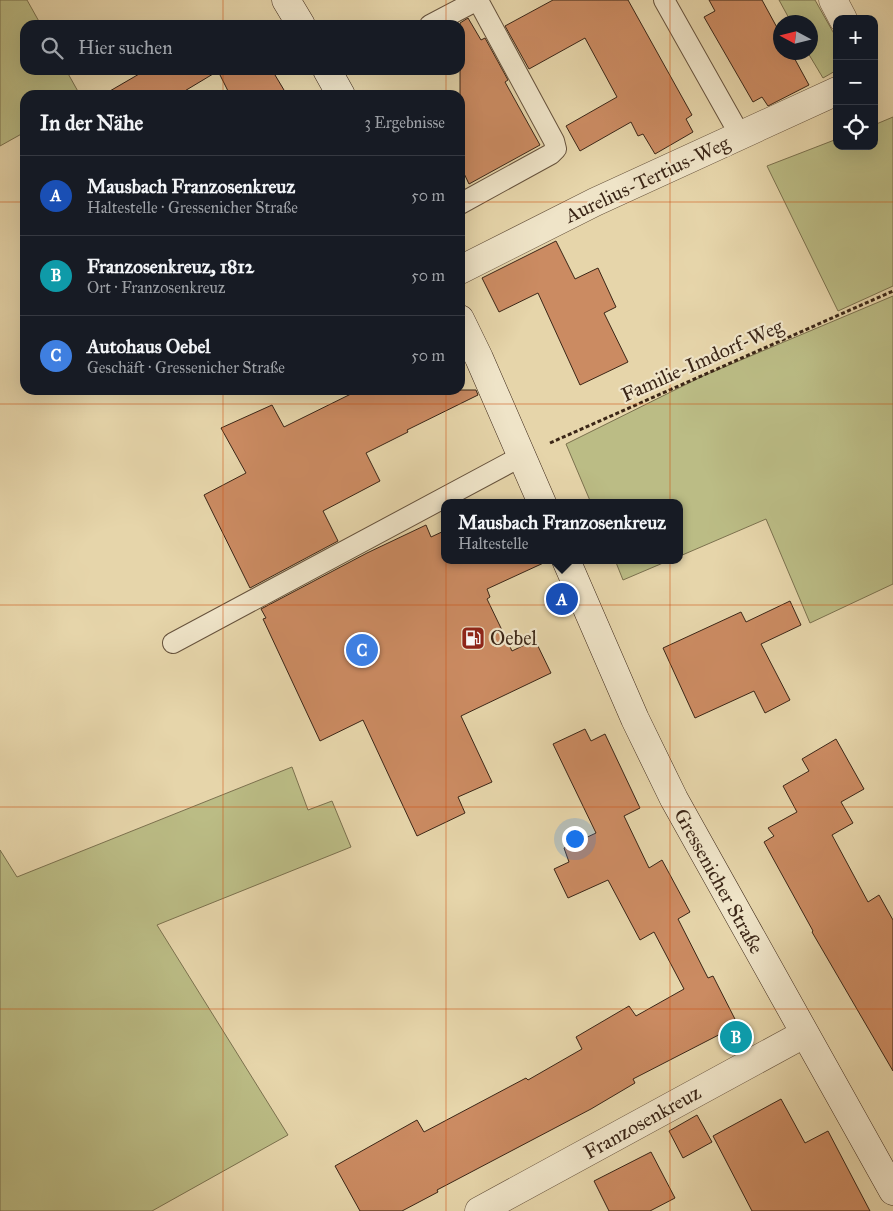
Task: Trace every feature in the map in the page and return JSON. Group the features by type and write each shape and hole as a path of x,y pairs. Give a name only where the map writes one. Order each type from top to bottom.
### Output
{"main road":[{"path":"286,0 298,20"},
{"path":"832,0 841,15"},
{"name":"Aurelius-Tertius-Weg","path":"465,267 595,202 833,93"},
{"path":"465,330 540,499"},
{"name":"Gressenicher Straße","path":"568,564 635,719 674,799 893,1192"},
{"name":"Franzosenkreuz","path":"480,1211 804,1034"}],"lane":[{"path":"664,0 740,136"},
{"path":"440,20 470,4 476,3 481,6 554,141 556,149 465,201"},
{"path":"442,499 522,456"},
{"path":"173,643 441,499"}],"path":[{"name":"Familie-Imdorf-Weg","path":"522,456 893,292"}],"green space":[{"path":"0,0 27,0 38,20 20,20 20,75 69,75 77,90 20,90 20,135 0,146"},
{"path":"779,0 815,0 833,32 833,72 823,78 812,60 818,60 818,15 787,15"},
{"path":"893,117 893,286 838,311 767,166 833,141 833,150 878,150 878,123"},
{"path":"893,296 893,584 810,623 766,519 683,555 683,499 589,499 566,444 703,376"},
{"path":"617,564 661,564 623,580"},
{"path":"292,767 308,810 332,801 351,847 157,925 288,1135 152,1211 0,1211 0,850 17,877"}],"building":[{"path":"553,0 628,0 692,115 686,119 693,132 655,154 643,134 638,136 631,122 580,151 566,126 617,97 585,38 529,69 505,26"},
{"path":"709,0 762,0 773,20 773,60 795,60 809,85 768,106 762,97 753,102 704,17 715,11"},
{"path":"468,18 481,40 485,38 508,80 505,82 540,145 469,184 465,176 465,90 460,90 460,75 465,75 465,20"},
{"path":"137,75 211,75 186,90 112,90"},
{"path":"220,75 275,75 284,90 228,90"},
{"path":"556,241 575,279 598,268 616,307 604,313 628,362 580,385 538,293 499,312 482,278"},
{"path":"465,390 476,390 478,395 407,430 408,432 366,453 380,481 323,511 338,541 250,588 204,495 246,473 221,428 272,405 284,427 349,395 465,395"},
{"path":"426,525 431,537 441,532 441,564 541,564 487,589 490,597 487,599 512,651 535,640 551,673 461,716 492,782 458,797 465,813 417,836 363,720 320,741 263,619 266,618 261,609 367,553"},
{"path":"790,601 801,625 761,644 790,700 765,713 754,691 695,718 663,648 741,612 746,622"},
{"path":"585,729 591,741 605,734 640,808 624,816 649,868 662,860 690,912 678,919 708,978 713,976 738,1025 633,1079 635,1083 591,1109 437,1190 438,1192 402,1211 360,1211 335,1166 417,1120 424,1132 526,1078 528,1080 582,1049 576,1037 629,1006 636,1016 684,989 654,932 640,940 608,880 568,898 554,869 569,862 564,848 596,833 553,744"},
{"path":"836,739 864,789 841,802 853,823 832,835 868,902 879,895 893,920 893,1071 812,932 764,842 774,836 768,828 797,812 783,786 809,771 802,759"},
{"path":"781,1099 805,1143 828,1131 870,1211 752,1211 713,1136"},
{"path":"697,1115 712,1142 683,1158 669,1131"},
{"path":"651,1152 675,1198 650,1211 609,1211 594,1181"}],"place":[{"name":"Mausbach Franzosenkreuz","path":"562,599"},
{"name":"Oebel","path":"473,638"},
{"name":"Autohaus Oebel","path":"362,650"},
{"name":"Franzosenkreuz, 1812","path":"736,1037"}]}
